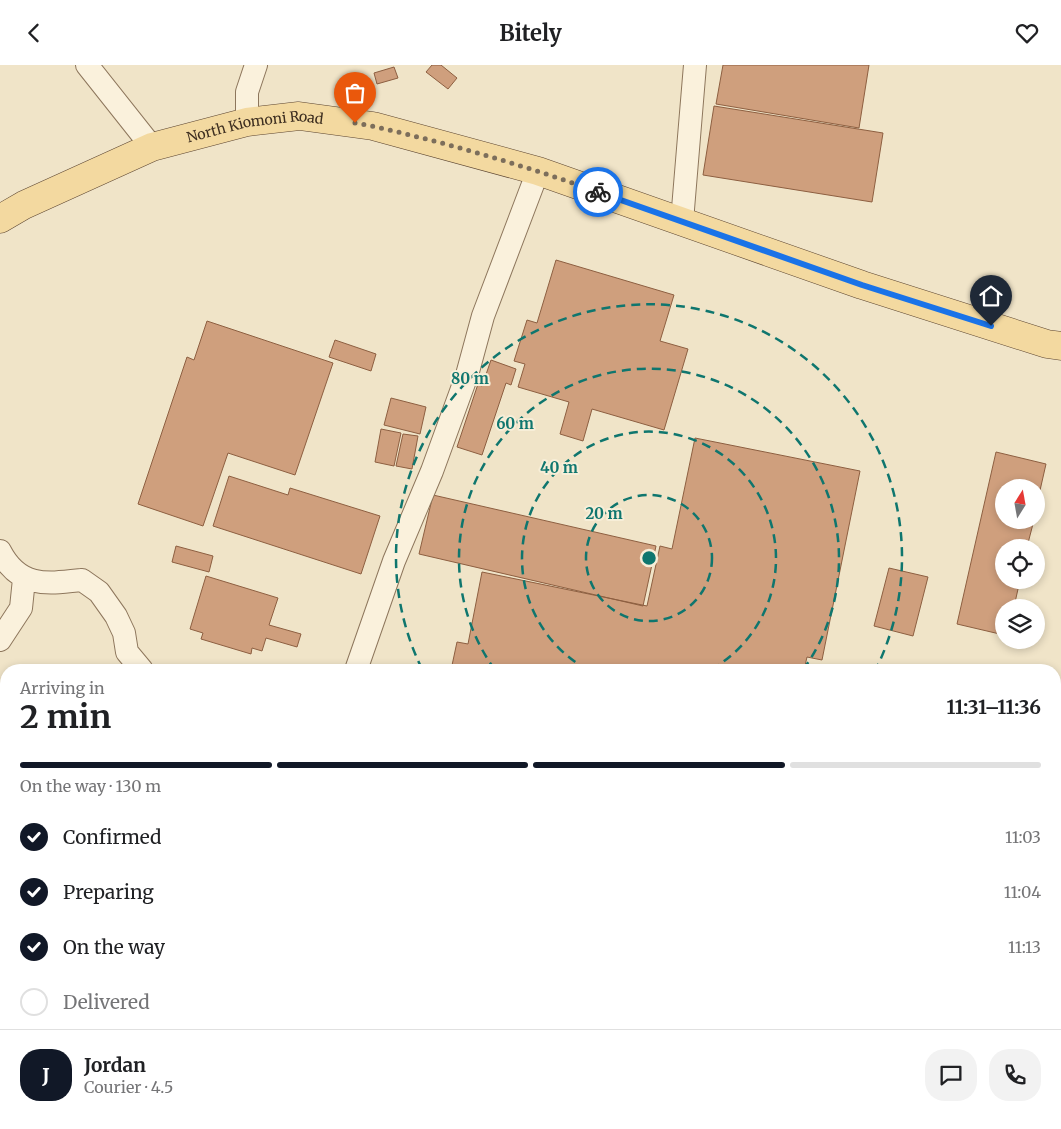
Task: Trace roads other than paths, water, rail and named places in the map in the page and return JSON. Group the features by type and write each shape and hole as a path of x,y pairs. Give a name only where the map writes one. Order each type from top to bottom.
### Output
{"main road":[{"name":"North Kiomoni Road","path":"0,219 24,205 152,147 247,122 299,116 373,126 538,171 862,285 1047,344 1061,346"}],"street":[{"path":"87,65 152,147"},
{"path":"247,122 247,92 256,65"},
{"path":"682,221 695,65"},
{"path":"358,664 394,561 432,471 467,375 482,316 538,171"},
{"path":"0,551 6,562 24,579 48,584 82,580 99,591 116,616 124,633 127,652 137,664"},
{"path":"0,640 21,608 24,579"}]}
